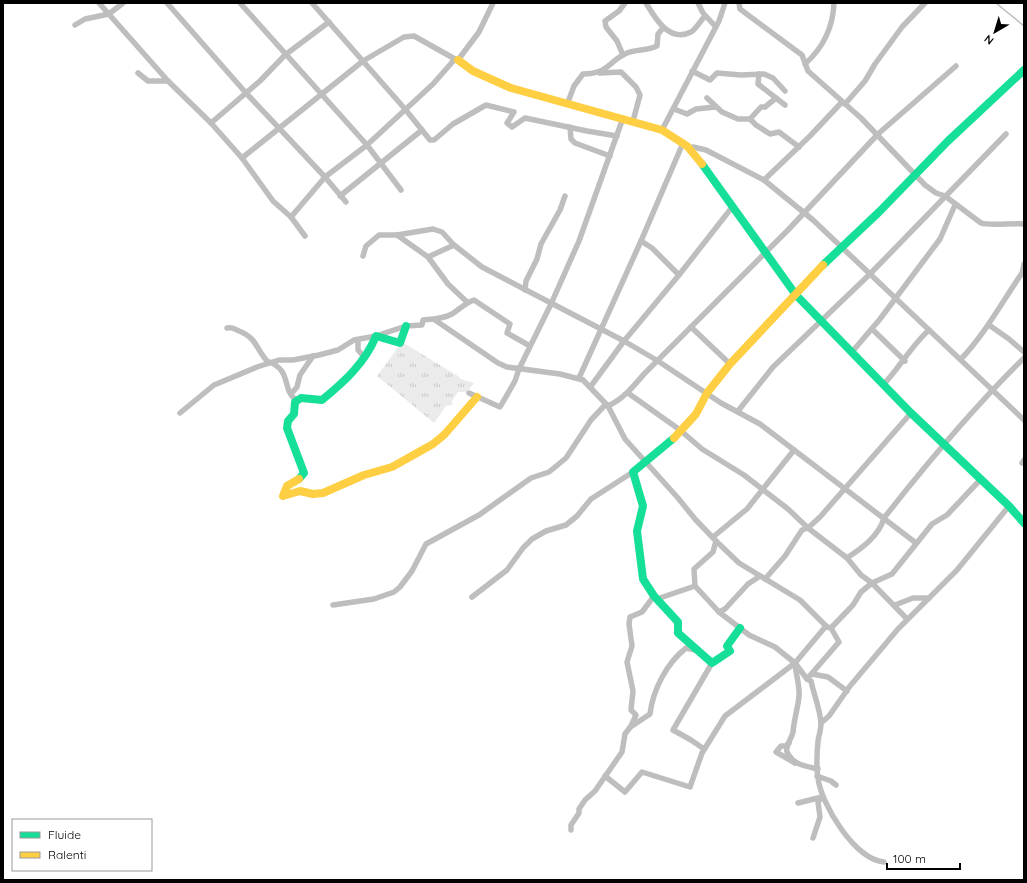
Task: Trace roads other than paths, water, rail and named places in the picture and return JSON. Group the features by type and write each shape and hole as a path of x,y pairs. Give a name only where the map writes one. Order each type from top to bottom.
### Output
{"street":[{"path":"99,3 168,81 211,123 242,158 273,201 291,217 305,236"},
{"path":"75,25 85,19 109,14 123,3"},
{"path":"167,3 278,129 325,177 346,202"},
{"path":"240,3 319,94 382,162 401,190"},
{"path":"312,3 406,109 430,140 434,140 453,124 486,105 514,112 507,123 512,127 525,118 616,136"},
{"path":"291,217 325,177 367,145 457,60 478,32 494,3"},
{"path":"622,56 617,41 606,27 605,21 619,12 625,3"},
{"path":"646,3 663,28 676,34 691,32 705,16"},
{"path":"698,3 705,16 715,26"},
{"path":"662,130 721,16 725,3"},
{"path":"739,3 740,9 802,55 808,70 878,134 914,174 928,187 945,196 955,205 986,224 1024,224"},
{"path":"805,64 819,49 828,34 833,21 834,3"},
{"path":"764,180 866,81 875,64 902,27 925,3"},
{"path":"211,123 246,93 285,55 329,22"},
{"path":"598,73 609,67 622,56 637,50 650,50 657,46 658,34 663,28"},
{"path":"242,158 319,94 363,61 404,37 409,36 429,43 473,71 511,88 568,102 662,130 686,145 706,150 764,180 804,212 929,330 961,358 1024,420"},
{"path":"333,605 374,599 394,592 400,588 412,570 426,544 484,512 532,478 550,472 566,458 591,420 606,406 620,400 628,393 842,174 878,134 956,66"},
{"path":"472,597 507,570 523,548 532,539 546,531 566,525 577,516 591,499 647,462 658,449 669,443 696,414 706,393 730,364 816,272 879,212 914,174 1024,70"},
{"path":"692,71 710,80 717,73 741,75 759,74 773,78 785,91"},
{"path":"568,102 578,80 583,74 622,72 636,87 640,94 633,121"},
{"path":"138,73 148,81 168,81"},
{"path":"759,74 758,84 784,105"},
{"path":"707,98 722,112 738,119 750,119 770,134 779,132 799,147"},
{"path":"750,119 761,107 765,107 776,98"},
{"path":"674,109 687,114 696,109 715,107"},
{"path":"468,392 500,407 515,381 519,369 551,304 587,221 622,118"},
{"path":"570,127 571,139 575,143 610,156"},
{"path":"340,196 422,130"},
{"path":"738,411 773,367 870,274 1006,134"},
{"path":"686,145 716,182 764,253 796,295 911,412 1009,506 1024,524"},
{"path":"579,378 600,329 686,145"},
{"path":"525,290 526,281 537,258 541,244 560,210 565,196"},
{"path":"852,352 872,329 940,239 955,205"},
{"path":"591,386 624,341 679,275 733,206"},
{"path":"363,256 366,246 379,235 397,235 435,230 446,235 454,245 482,267 624,341 658,361 706,393 760,424 916,543"},
{"path":"397,235 428,257 444,280 467,302"},
{"path":"642,241 652,248 679,275"},
{"path":"428,257 454,245"},
{"path":"961,358 972,347 988,325 1022,273 1024,264"},
{"path":"180,413 219,382 257,367 279,360 292,360 338,350 358,340 406,326 422,325 423,320 435,320 451,315 467,302 474,300 493,311 510,324 507,333 530,346"},
{"path":"435,320 498,363 507,367 579,378 591,386 606,406 625,439 647,462 694,519 740,563 800,600 829,627 839,642 807,679"},
{"path":"988,325 1009,339 1024,352"},
{"path":"376,336 391,338 400,343 406,326"},
{"path":"691,327 730,364"},
{"path":"227,328 235,328 246,333 258,345 265,359 273,363 283,372 293,397 294,414 288,421 287,428 304,473 297,481 287,486 283,496 300,491 313,494 323,493 364,475 392,467 433,444 444,436 477,397"},
{"path":"872,329 905,361"},
{"path":"884,384 905,361 917,341 929,330"},
{"path":"293,397 306,397 322,400 355,370 365,358 376,336"},
{"path":"358,340 358,350 365,358"},
{"path":"293,397 300,375 313,356"},
{"path":"847,558 869,541 881,528 884,518 924,467 992,390 1024,358"},
{"path":"628,393 680,430 702,449 744,475 764,490 808,528 847,558 861,575 872,583 907,619"},
{"path":"719,612 725,609 748,584 762,577 784,556 802,530 808,528 820,517 911,412"},
{"path":"794,450 764,490 739,517 715,539 713,552 694,569 695,586 719,612 750,635 775,647 794,663 807,679 811,681 821,723 818,745 817,772 822,797 842,831 854,845 872,859 884,862"},
{"path":"633,472 642,506 637,531 643,579 656,597 678,622 678,632 712,663"},
{"path":"605,776 625,792 642,772 690,787 704,749 725,716 794,663 853,604 861,592 872,583 892,574 932,524 946,515 981,479"},
{"path":"821,723 830,716 847,691 907,619 957,570 1009,506"},
{"path":"571,830 571,825 579,813 579,809 622,752 625,734 636,715 631,710 633,691 627,662 632,646 629,624 630,617 642,612 656,597 695,586"},
{"path":"895,605 913,598 929,598"},
{"path":"704,749 673,730 712,663 725,656 730,650 727,646 728,643 740,628"},
{"path":"631,726 650,714 652,699 659,682 674,658 686,648 696,650"},
{"path":"794,663 799,696 797,704 798,708 794,718 792,738 787,748 788,753 795,763"},
{"path":"812,674 828,677 847,691"},
{"path":"789,743 786,746 781,746 776,752 795,763 817,772 836,785"},
{"path":"798,803 822,797"},
{"path":"813,838 819,818 818,802 822,797"}],"waterway":[{"path":"996,3 1024,26"}]}
